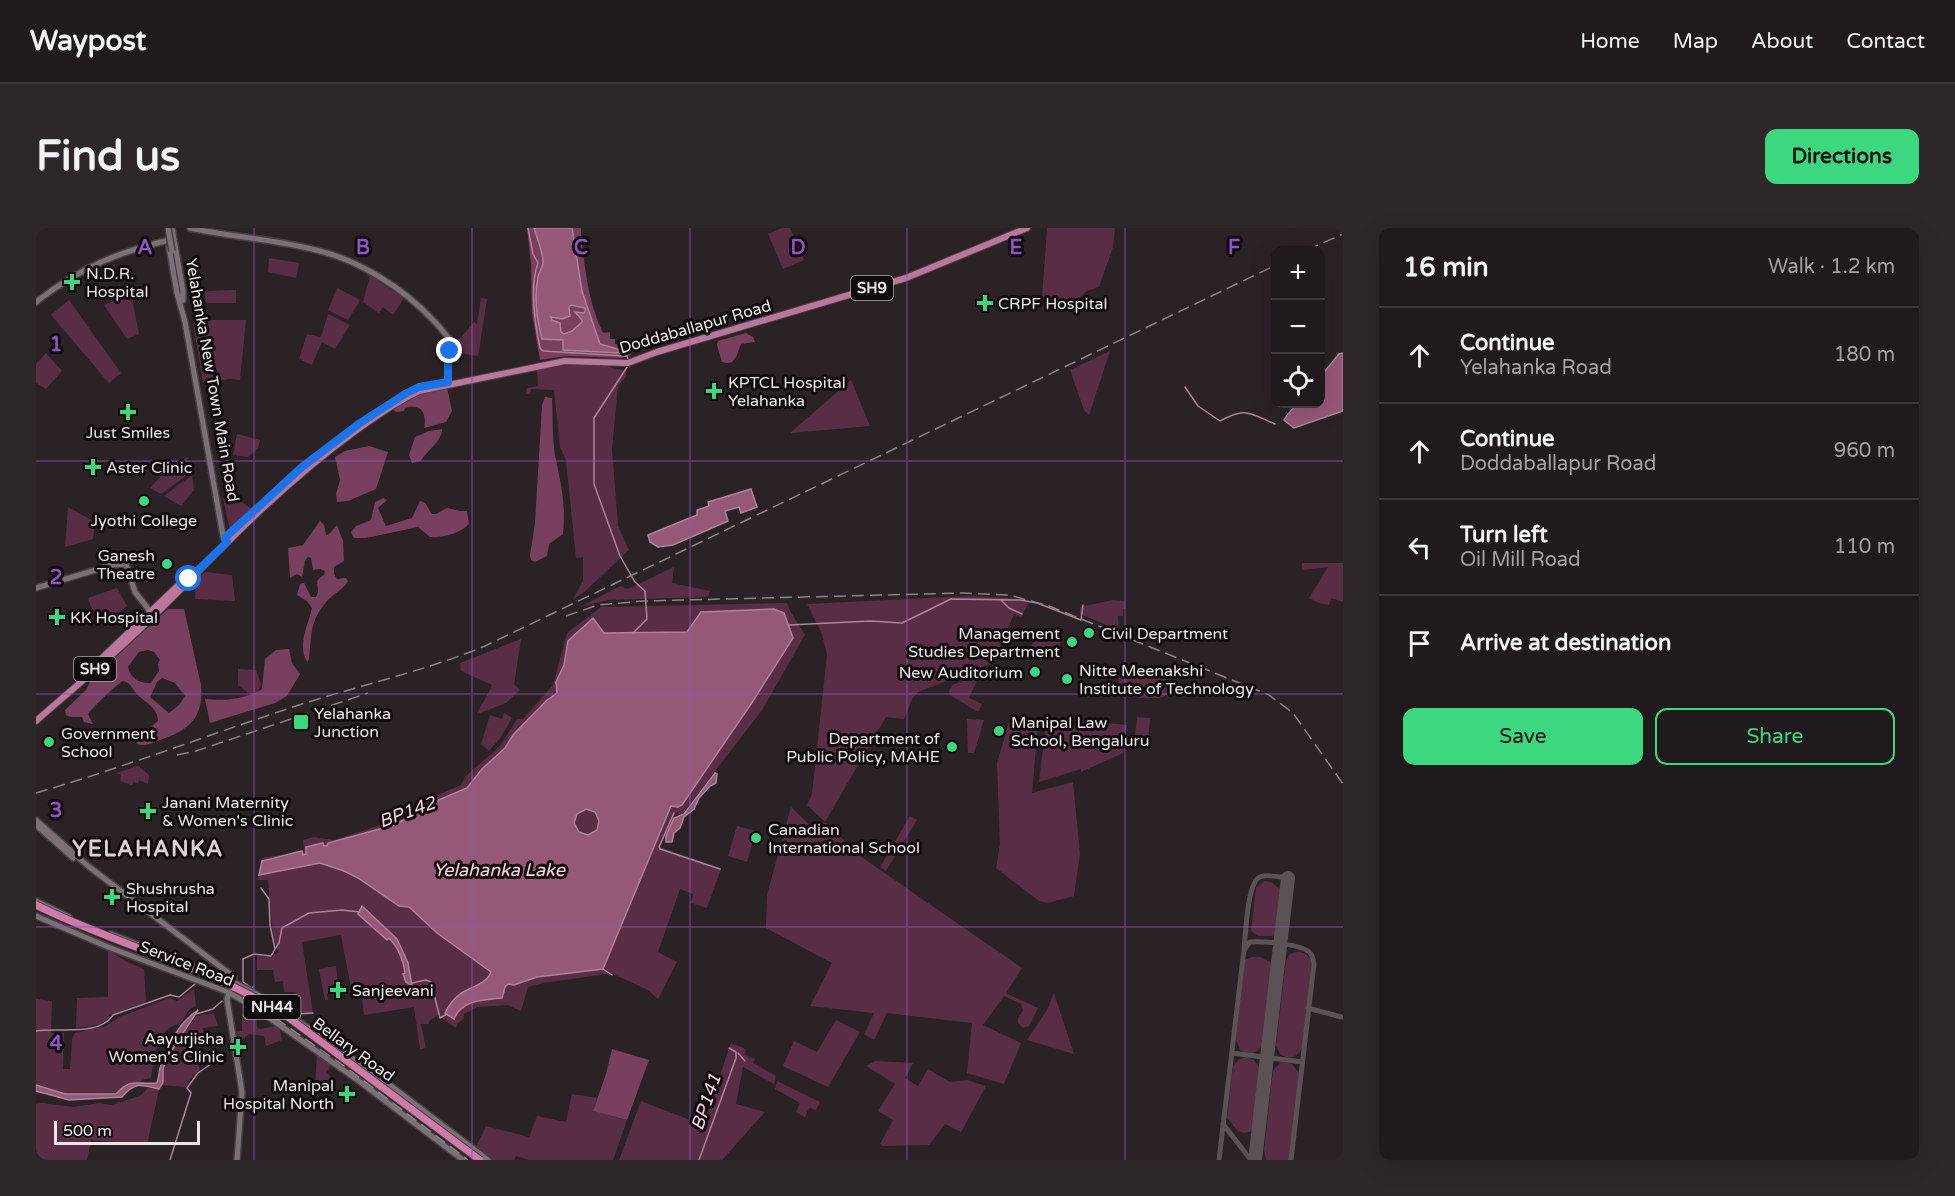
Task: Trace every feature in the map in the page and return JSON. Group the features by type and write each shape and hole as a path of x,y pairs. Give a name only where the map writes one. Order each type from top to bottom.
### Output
{"highway":[{"name":"Bellary Road","path":"36,908 80,931 223,984 265,1006 474,1160"},
{"name":"Bellary Road","path":"36,908 216,978 254,996 285,1015 480,1160"}],"main road":[{"name":"Yelahanka New Town Main Road","path":"169,228 227,539"},
{"path":"169,228 181,296"},
{"path":"190,228 316,250 355,264 378,276 432,319 457,348 456,351 448,353 448,382"},
{"name":"Doddaballapur Road","path":"227,539 304,469 388,406 419,387 553,360 621,360 642,355 904,275 1019,228"},
{"name":"Doddaballapur Road","path":"1009,232 1027,228"},
{"path":"36,302 69,278 109,257 141,246 171,240"},
{"name":"Doddaballapur Road","path":"388,406 419,391 554,363 586,359"},
{"name":"SH9","path":"36,721 152,614 227,539"},
{"path":"36,589 126,564 135,592 152,614"},
{"name":"SH9","path":"36,716 152,614"},
{"path":"36,820 88,866 232,979"},
{"path":"36,825 122,896 232,979 286,1011 488,1160"},
{"path":"36,901 83,924 232,979"},
{"name":"Service Road","path":"36,916 108,947 226,992 278,1022 463,1160"},
{"path":"232,979 226,992 226,1007 242,1092 236,1160"},
{"path":"278,1022 279,1014 286,1011"}],"shaded area":[{"path":"527,228 534,228 543,258 543,268 538,275 538,321 564,340 564,350 619,353 621,350 600,345 582,291 572,228 581,228 588,285 598,321 603,333 610,332 610,339 615,339 615,344 629,344 631,355 622,358 566,356 540,360 532,313 531,264"},
{"path":"782,228 790,228 804,260 783,269 768,234"},
{"path":"1047,228 1115,228 1113,247 1099,287 1087,291 1073,303 1042,299"},
{"path":"269,258 299,263 296,278 268,272"},
{"path":"370,276 404,298 393,315 383,307 379,313 363,302"},
{"path":"337,288 360,300 348,320 328,310"},
{"path":"236,290 236,303 206,303 204,291"},
{"path":"131,293 139,334 127,339 104,305"},
{"path":"481,298 487,299 478,356 465,354 457,342 474,322 477,324"},
{"path":"69,300 121,373 109,383 51,315"},
{"path":"571,305 585,308 584,313 579,312 577,316 582,322 572,331 564,334 561,332 561,327 551,317 562,319 571,314 569,307"},
{"path":"328,314 350,325 335,349 322,342 312,365 299,359 307,334 321,337"},
{"path":"212,320 246,320 240,380 203,382 193,323"},
{"path":"746,333 753,337 755,342 741,344 733,361 722,362 718,341"},
{"path":"1110,351 1089,415 1084,410 1070,370"},
{"path":"46,353 62,371 46,389 36,383 36,364"},
{"path":"581,364 601,365 626,371 626,377 618,386 612,449 618,526 629,550 583,593 573,599 583,581 583,557 576,558 566,460 560,447 554,390 531,389 530,394 526,394 527,388 538,386 537,369"},
{"path":"851,380 870,426 790,433"},
{"path":"447,387 452,411 446,422 424,428 424,414 419,408 405,408 404,411 396,412 392,408 420,393"},
{"path":"545,397 552,398 554,448 562,494 564,523 563,534 549,544 547,556 535,562 531,560 530,555 535,523 542,405"},
{"path":"442,429 440,438 421,461 412,463 409,455 415,437"},
{"path":"237,434 260,440 258,448 248,457 233,455"},
{"path":"369,446 388,452 376,489 348,501 337,502 336,494 340,480 335,457 345,451"},
{"path":"187,457 190,473 161,494 150,488 170,466"},
{"path":"192,475 194,490 181,506 164,496"},
{"path":"223,498 240,501 252,509 230,531"},
{"path":"384,498 387,500 378,508 386,526 412,518 420,501 425,503 432,514 447,508 467,511 469,524 456,532 440,537 430,537 418,527 366,538 354,538 351,532 356,526 371,520 375,502"},
{"path":"68,507 95,522 93,539 65,547"},
{"path":"320,521 324,525 326,535 337,525 343,541 344,561 334,567 334,574 337,579 346,578 348,581 327,601 317,615 312,628 307,662 303,642 312,608 307,601 297,595 300,584 304,583 311,597 316,597 317,582 325,571 313,570 311,558 308,557 302,577 297,574 290,578 288,548 303,545"},
{"path":"1302,563 1343,563 1343,602 1331,598 1329,605 1309,598 1328,567 1302,570"},
{"path":"674,567 672,583 710,591 708,597 608,600 580,607 620,586 628,589"},
{"path":"205,572 232,575 235,601 195,599 196,581"},
{"path":"117,588 127,606 104,625 91,607 88,598"},
{"path":"968,596 1010,598 1029,603 1021,617 1014,614 993,663 918,692 912,699 904,719 886,717 825,822 807,805 812,794 827,655 822,634 807,604"},
{"path":"1113,600 1125,601 1126,609 1123,609 1123,616 1118,616 1119,630 1080,614 1080,607"},
{"path":"787,603 805,635 762,710 682,814 676,813 660,847 721,869 707,908 691,903 693,894 680,889 658,952 677,962 658,999 648,990 611,973 610,976 607,974 543,983 528,987 521,1011 507,1005 478,1007 464,1014 464,1018 456,1028 441,1018 440,1014 429,1021 429,1024 421,1024 426,1048 420,1049 414,1007 364,1015 362,998 353,999 341,935 302,942 313,1013 298,1013 292,1010 296,992 284,992 283,981 275,982 273,970 257,970 257,956 272,957 278,952 273,936 268,880 257,880 262,858 282,855 262,861 259,875 320,863 344,871 399,906 408,907 437,933 491,972 489,978 460,994 454,1019 462,1008 468,1005 502,998 505,986 508,984 514,985 537,977 603,969 671,806 682,805 793,638 701,612 688,632 604,633 593,618 568,641 564,665 556,682 557,693 546,701 513,735 505,748 482,769 467,788 427,805 394,825 328,843 328,846 306,854 286,854 304,851 303,840 314,837 334,840 400,819 427,800 461,785 465,777 500,746 517,719 523,719 553,685 567,633 601,607"},
{"path":"168,609 184,609 201,685 200,706 187,727 151,743 137,744 137,738 158,721 157,716 156,712 130,684 123,681 88,714 93,724 84,722 82,717 66,715 65,710 86,690 91,680","holes":["148,650 154,652 160,660 159,671 151,683 136,679 128,667 139,652","162,678 175,683 185,696 169,713 150,697 157,682"]},
{"path":"1036,636 1061,639 1058,661 1027,655"},
{"path":"521,639 514,684 520,690 506,703 477,714 492,685 461,671 460,663"},
{"path":"289,649 292,663 300,674 287,696 275,703 210,723 205,699 235,698 262,689 265,659 276,650"},
{"path":"238,669 256,670 261,684 258,691 251,695 238,685"},
{"path":"1130,669 1163,674 1169,681 1170,687 1167,695 1144,698 1125,694 1119,688 1118,681"},
{"path":"980,674 969,698 982,704 978,712 950,695 949,691 952,685"},
{"path":"504,713 512,718 501,737 489,751 481,744 490,715 502,719"},
{"path":"1137,717 1150,718 1148,744 1134,747"},
{"path":"967,719 984,720 974,753 968,753"},
{"path":"1077,720 1127,725 1123,753 1081,772 1081,769 1039,782 1046,723 1076,726"},
{"path":"1009,722 1038,725 1032,793 1073,782 1080,854 1074,896 1048,903 1039,901 996,868 1000,844 997,763"},
{"path":"138,766 149,775 148,784 139,780 138,783 134,782 132,785 120,781 121,775 116,773"},
{"path":"791,807 817,832 825,822 860,856 1022,968 1006,993 1038,1008 1029,1026 1023,1028 1018,1023 1023,1010 1021,1004 1004,996 983,1025 1021,1043 1004,1084 967,1073 972,1023 887,1013 874,1040 864,1034 874,1013 810,1006 832,963 766,928 767,895"},
{"path":"587,809 596,813 600,822 596,831 587,835 578,831 574,822 578,813"},
{"path":"910,816 917,820 886,871 880,867"},
{"path":"737,826 756,831 747,862 728,856"},
{"path":"1264,881 1271,882 1280,889 1273,936 1258,936 1251,931 1256,888"},
{"path":"108,950 144,969 146,1002 110,1015 100,1024 76,1028 77,998 108,997"},
{"path":"1295,952 1306,954 1312,964 1302,1048 1298,1054 1290,1057 1280,1054 1276,1045 1286,961 1289,955"},
{"path":"1260,957 1272,963 1262,1045 1255,1052 1247,1053 1240,1050 1236,1039 1245,960"},
{"path":"336,966 338,984 331,985 332,993 327,994 328,1000 325,1000 319,969"},
{"path":"194,989 196,1006 160,1039 151,1078 142,1080 132,1088 110,1095 100,1093 74,1097 42,1092 36,1094 36,999 52,1001 51,1033 64,1033 63,1069 70,1069 72,1039 75,1033 106,1026 119,1017 170,998 177,1001"},
{"path":"1054,993 1074,1054 1027,1040 1047,1010"},
{"path":"214,1013 218,1026 203,1028 204,1035 192,1041 200,1070 189,1080 186,1087 160,1085 170,1042 188,1029 196,1016"},
{"path":"242,1014 256,1014 257,1027 260,1029 279,1026 282,1040 266,1046 264,1036 249,1034 240,1041 236,1032 242,1031"},
{"path":"836,1020 860,1032 828,1087 783,1066 794,1041 817,1052"},
{"path":"731,1043 746,1049 745,1055 755,1059 753,1063 776,1076 774,1084 743,1067 736,1104 765,1112 722,1160 619,1160 641,1101 703,1125"},
{"path":"612,1049 649,1060 627,1120 593,1111"},
{"path":"317,1054 331,1065 327,1072 332,1079 332,1088 315,1087"},
{"path":"1246,1057 1254,1060 1260,1069 1253,1130 1245,1133 1238,1130 1227,1118 1233,1066 1238,1060"},
{"path":"875,1061 913,1063 905,1078 918,1086 928,1069 950,1082 967,1080 986,1086 961,1132 945,1124 929,1145 883,1146 880,1144 893,1120 878,1111 895,1084 866,1066"},
{"path":"1281,1062 1292,1064 1299,1073 1290,1160 1266,1160 1264,1150 1273,1071"},
{"path":"777,1081 820,1102 816,1110 809,1108 805,1117 796,1112 800,1103 775,1089"},
{"path":"148,1088 159,1089 147,1145 91,1140 87,1160 36,1160 36,1104 74,1107 99,1103 111,1105 140,1096"},
{"path":"572,1094 597,1098 593,1111 627,1120 613,1160 529,1160 516,1156 514,1160 491,1160 475,1149 486,1126 529,1137 537,1116 566,1122"}],"water":[{"path":"534,228 572,228 582,291 600,344 621,350 620,353 563,350 563,340 542,339 537,316 536,292 543,260","holes":["571,305 585,308 584,313 575,312 582,322 572,331 564,334 561,332 560,323 552,320 551,317 562,319 570,316 569,307"]},
{"path":"1343,353 1343,411 1294,428 1284,420 1294,408 1325,408 1325,371 1339,354"},
{"path":"751,489 757,507 741,513 739,507 725,511 728,521 673,545 658,547 650,542 648,535 697,515 697,510 709,506 708,502"},
{"name":"Yelahanka Lake","path":"774,609 784,613 793,638 682,805 671,806 603,969 537,977 514,985 508,984 502,998 474,1002 462,1008 454,1019 445,1013 451,1002 460,994 486,980 491,972 437,933 409,907 399,906 358,878 320,863 259,875 262,861 302,851 303,855 306,854 306,847 323,843 327,846 328,843 394,825 427,805 467,788 482,769 505,748 513,735 546,701 557,693 556,682 564,665 568,641 593,618 604,633 687,632 701,612","holes":["586,809 595,812 599,821 597,830 588,835 579,832 574,823 577,814"]},
{"path":"715,773 717,774 716,783 710,786 699,798 694,809 684,817 680,828 674,833 672,842 666,842 666,836 674,818 684,814"},
{"path":"362,906 397,939 408,963 412,986 406,982 402,959 389,938 387,940 358,914"},
{"path":"198,1010 167,1058 163,1069 163,1082 159,1089 138,1086 122,1097 69,1100 36,1091 36,1085 65,1094 116,1094 126,1085 157,1083 167,1049 180,1027"}],"waterway":[{"path":"528,228 533,254 538,263 533,294 540,348 543,351 626,356"},
{"path":"620,351 627,355 628,360"},
{"path":"629,364 594,418 594,484 620,556 635,582 645,591 647,619 633,633"},
{"path":"1185,387 1198,406 1220,421 1236,414 1248,413 1275,424"},
{"path":"789,625 870,621 902,623 951,599 1020,600 1037,603 1081,620 1083,605"},
{"path":"1001,600 1009,608 1022,614"},
{"path":"674,813 660,849 720,869"},
{"name":"BP142","path":"253,987 243,982 243,959 254,954 271,956 275,949 270,925 269,899 261,888"},
{"path":"275,949 279,943 282,928 309,913 342,910 360,912"},
{"name":"BP141","path":"603,969 612,975"},
{"path":"412,983 426,980 431,982 440,1018 447,1014"},
{"path":"36,1031 88,1029 107,1022 113,1015 170,995 179,997 195,984"},
{"name":"BP142","path":"196,1014 213,1009 222,1001"},
{"path":"295,1013 313,1013"},
{"name":"BP141","path":"699,1160 736,1058 736,1052 729,1048"},
{"name":"BP141","path":"738,1053 745,1061"},
{"path":"170,1160 191,1093 187,1088 198,1073 224,1055"}],"taxiway":[{"path":"1244,948 1250,898 1256,881 1266,876 1288,878"},
{"path":"1219,1160 1244,950 1250,942 1283,944 1301,948 1311,954 1314,964 1291,1160"},
{"path":"1308,1008 1341,1017"},
{"path":"1232,1053 1302,1062"},
{"path":"1223,1124 1251,1160"}],"runway":[{"path":"1255,1160 1288,878"}],"railway":[{"path":"1316,246 1343,234"},
{"path":"36,793 299,705 439,663 485,646 1271,267"},
{"path":"566,616 598,605 643,601 963,593 1009,595 1049,606 1269,695 1293,713 1343,784"},
{"path":"177,755 196,751 368,693"},
{"path":"261,1008 344,1066 468,1160"}],"place":[{"name":"N.D.R. Hospital","path":"72,282"},
{"name":"CRPF Hospital","path":"985,303"},
{"name":"KPTCL Hospital Yelahanka","path":"714,391"},
{"name":"Just Smiles","path":"128,412"},
{"name":"Aster Clinic","path":"93,467"},
{"name":"Jyothi College","path":"144,501"},
{"name":"Ganesh Theatre","path":"167,564"},
{"name":"KK Hospital","path":"57,617"},
{"name":"Civil Department","path":"1089,633"},
{"name":"Management Studies Department","path":"1072,642"},
{"name":"New Auditorium","path":"1035,672"},
{"name":"Nitte Meenakshi Institute of Technology","path":"1067,679"},
{"name":"Yelahanka Junction","path":"301,722"},
{"name":"Manipal Law School, Bengaluru","path":"999,731"},
{"name":"Government School","path":"49,742"},
{"name":"Department of Public Policy, MAHE","path":"952,747"},
{"name":"Janani Maternity & Women's Clinic","path":"148,811"},
{"name":"Canadian International School","path":"756,838"},
{"name":"Shushrusha Hospital","path":"112,897"},
{"name":"Sanjeevani","path":"338,990"},
{"name":"Aayurjisha Women's Clinic","path":"238,1047"},
{"name":"Manipal Hospital North","path":"347,1094"}],"district":[{"name":"YELAHANKA","path":"148,848"}],"route":[{"path":"189,579 227,542 225,539 229,534 278,488 319,454 360,423 405,394 419,387 448,382 448,353 450,351"}]}
